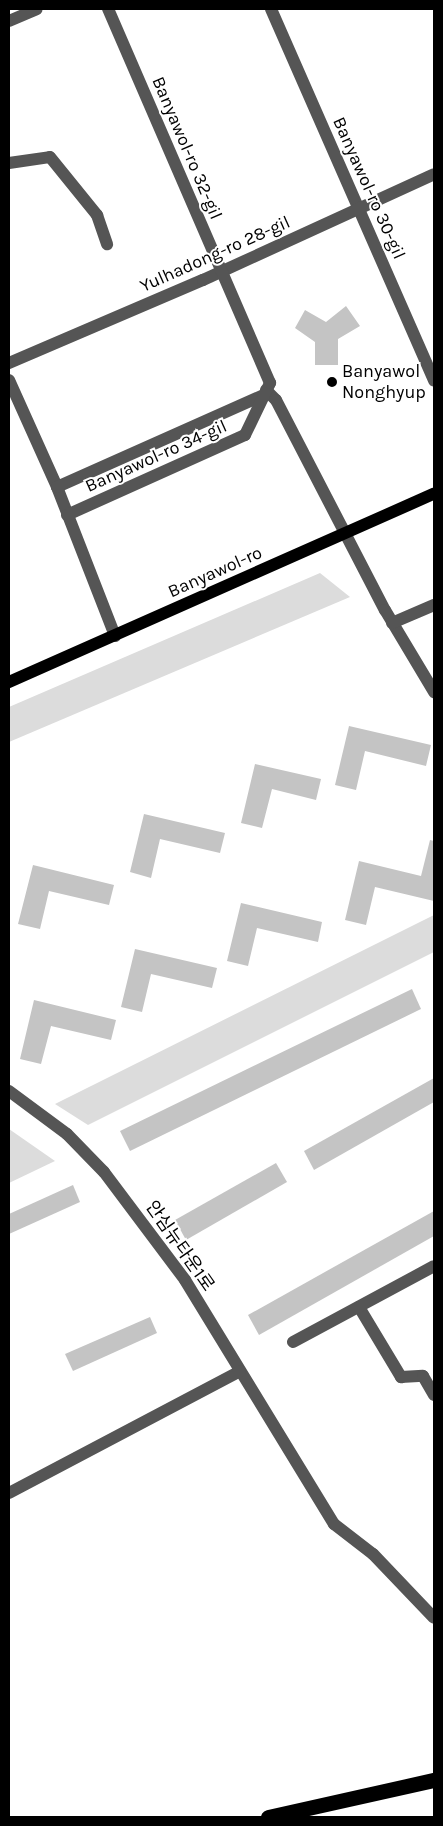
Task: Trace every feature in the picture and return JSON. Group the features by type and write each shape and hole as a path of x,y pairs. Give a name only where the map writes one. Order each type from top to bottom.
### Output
{"highway":[{"path":"268,1817 434,1780"}],"main road":[{"name":"Banyawol-ro","path":"9,682 434,494"}],"street":[{"path":"9,21 37,9"},
{"name":"Banyawol-ro 32-gil","path":"108,9 220,271 267,389 276,400 392,623 434,692"},
{"name":"Banyawol-ro 30-gil","path":"271,9 434,381"},
{"path":"9,163 50,157 97,215 107,244"},
{"name":"Yulhadong-ro 28-gil","path":"9,363 220,271 434,174"},
{"path":"9,380 57,487 115,636"},
{"name":"Banyawol-ro 34-gil","path":"57,487 267,389"},
{"name":"Banyawol-ro 34-gil","path":"67,515 245,436 267,389"},
{"path":"392,623 434,604"},
{"name":"안심뉴타운1로","path":"9,1091 67,1134 104,1172 185,1280 334,1524 372,1554 434,1618"},
{"path":"293,1342 434,1266"},
{"path":"359,1307 401,1377 424,1376 434,1395"},
{"path":"9,1493 240,1371"}],"shaded area":[{"path":"320,573 350,597 9,742 9,707"},
{"path":"434,915 434,952 88,1125 55,1104"},
{"path":"9,1129 55,1161 9,1183"}],"building":[{"path":"346,306 360,326 338,339 338,365 315,365 315,342 295,328 305,310 326,322"},
{"path":"349,726 431,745 426,766 365,751 356,790 335,785"},
{"path":"255,764 321,779 316,800 272,789 262,828 241,823"},
{"path":"144,814 225,833 220,853 160,839 151,878 130,872"},
{"path":"430,840 434,841 434,901 375,887 366,925 345,920 359,861 421,876"},
{"path":"33,865 114,885 109,905 49,891 40,929 18,924"},
{"path":"241,903 322,922 318,942 257,928 248,966 227,961"},
{"path":"135,949 217,968 212,988 151,974 142,1012 121,1007"},
{"path":"412,989 421,1009 130,1151 120,1131"},
{"path":"34,1000 116,1020 111,1040 51,1026 41,1064 20,1059"},
{"path":"434,1078 434,1102 314,1170 304,1151"},
{"path":"276,1163 287,1182 186,1240 175,1220"},
{"path":"73,1185 80,1202 9,1234 9,1214"},
{"path":"434,1211 434,1236 259,1335 248,1315"},
{"path":"150,1317 157,1333 73,1371 65,1354"}],"place":[{"name":"Banyawol Nonghyup","path":"332,382"}]}
